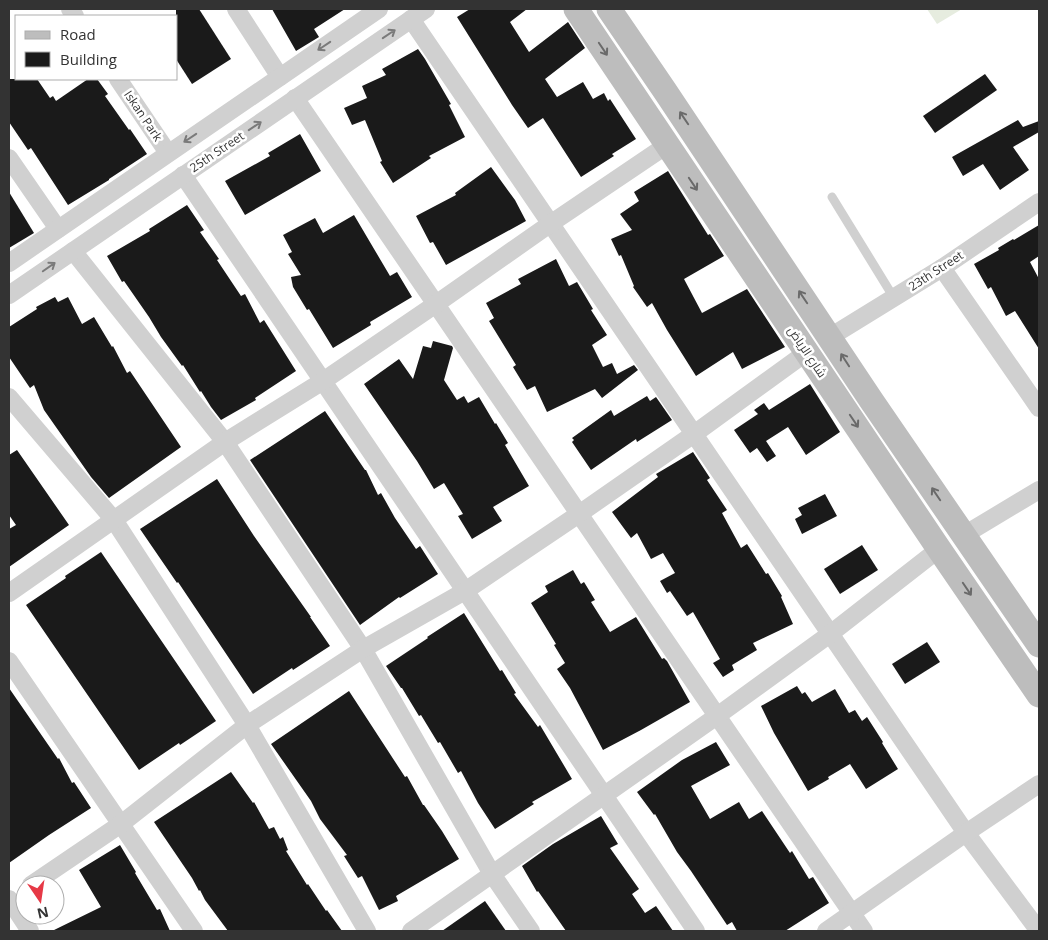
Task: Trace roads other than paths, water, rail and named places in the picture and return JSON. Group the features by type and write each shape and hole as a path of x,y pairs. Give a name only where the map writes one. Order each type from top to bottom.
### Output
{"main road":[{"name":"شارع الرياض","path":"576,9 1039,695"},
{"path":"609,9 1039,645"}],"street":[{"path":"236,9 280,76"},
{"path":"9,263 379,9"},
{"name":"25th Street","path":"9,295 426,9"},
{"path":"411,19 966,833 1039,931"},
{"name":"Iskan Park","path":"119,80 168,153"},
{"path":"295,98 864,931"},
{"path":"9,593 225,442 322,381 667,145"},
{"path":"9,158 58,229"},
{"path":"183,175 696,931"},
{"name":"23th Street","path":"830,337 942,268 1039,202"},
{"path":"73,251 225,442 363,648 492,874 531,931"},
{"path":"942,268 1039,408"},
{"path":"46,875 121,824 247,725 363,648 465,591 694,434 807,352"},
{"path":"9,397 114,520 247,725 367,931"},
{"path":"964,535 1039,490"},
{"path":"411,931 718,716 830,634 939,549"},
{"path":"9,661 194,931"},
{"path":"826,931 1039,784"},
{"path":"9,900 30,931"}],"lane":[{"path":"832,197 894,298"}]}
